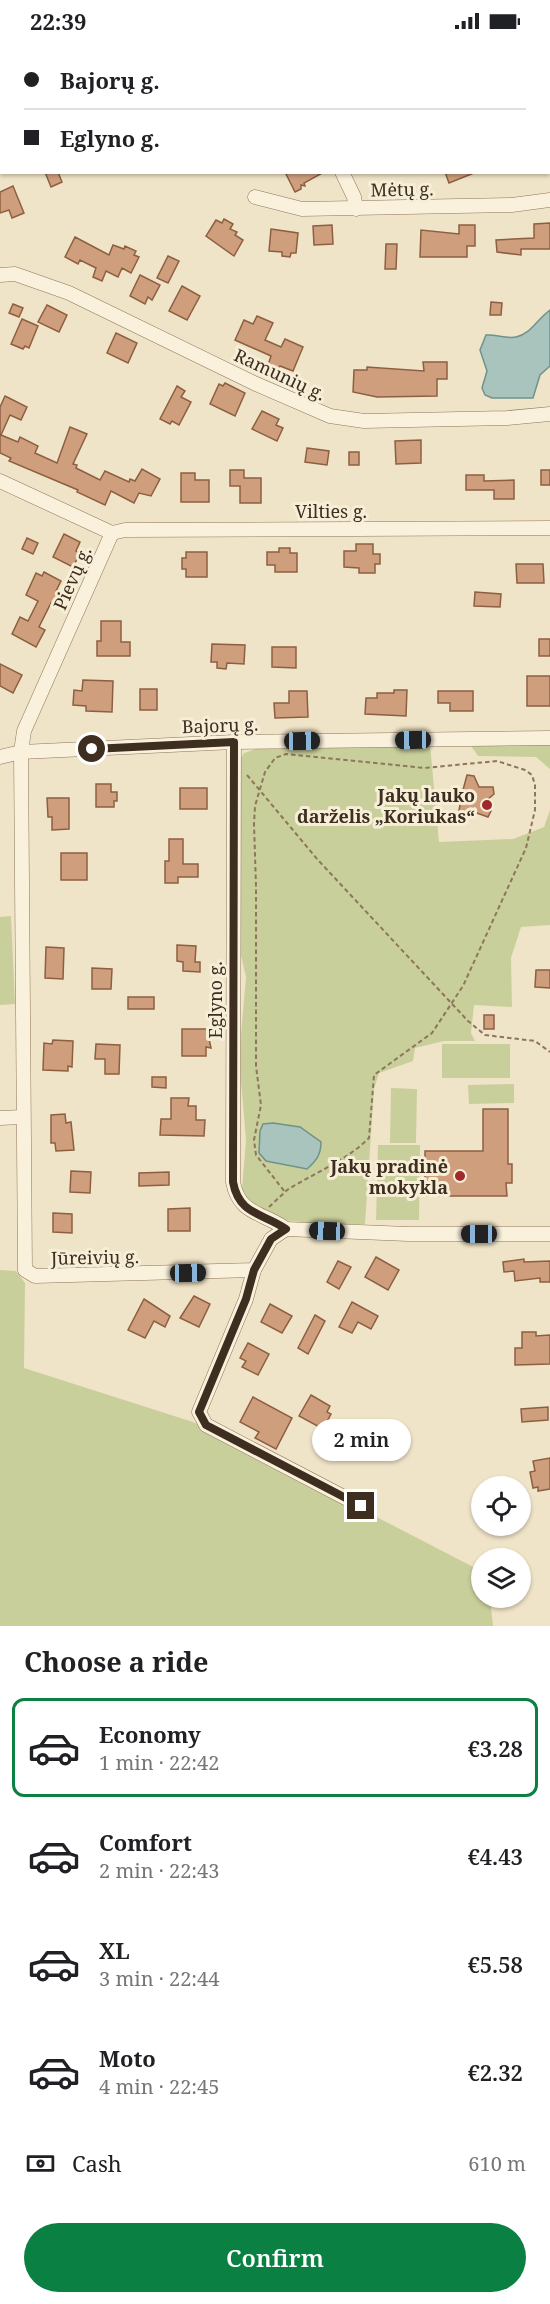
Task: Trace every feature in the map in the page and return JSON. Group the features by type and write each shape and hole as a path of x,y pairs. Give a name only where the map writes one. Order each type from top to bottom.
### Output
{"street":[{"path":"343,174 354,197 356,209"},
{"name":"Mėtų g.","path":"255,197 302,209 512,205 550,200"},
{"name":"Ramunių g.","path":"0,275 15,274 69,292 256,384 330,416 364,421 507,418 550,414"},
{"name":"Pievų g.","path":"0,481 112,533 24,731 21,752"},
{"name":"Vilties g.","path":"112,533 125,530 550,528"},
{"name":"Bajorų g.","path":"0,757 21,752 234,742 550,738"},
{"name":"Eglyno g.","path":"234,742 233,1182 236,1197 244,1207 286,1229"},
{"name":"Jūreivių g.","path":"21,752 25,1270 35,1276 254,1270"},
{"path":"0,1118 23,1117"},
{"path":"361,1506 206,1425 200,1419 199,1412 246,1299 254,1270 271,1239 286,1229 408,1234 550,1234"}],"path":[{"path":"260,1215 285,1192 317,1171 353,1154 369,1138 374,1075 432,1033 452,1006 526,848 535,810 532,775 515,765 497,761 424,768 286,754 275,758 265,771 259,790 254,824 256,1066 261,1105 254,1140 256,1155 285,1192"},
{"path":"247,774 318,860 452,1006 485,1035 535,1041 550,1052"}],"green space":[{"path":"469,743 550,743 550,769 536,757 478,756"},
{"path":"430,744 439,842 513,839 544,827 550,810 550,925 521,927 511,958 512,1007 474,1005 471,1033 475,1041 444,1041 415,1048 413,1061 379,1073 374,1089 365,1224 325,1225 285,1220 251,1203 242,1189 246,1140 239,1058 246,977 239,947 240,760 244,753 259,748"},
{"path":"11,916 15,1004 0,1005 0,917"},
{"path":"442,1044 510,1044 510,1078 442,1078"},
{"path":"514,1084 514,1103 469,1104 468,1085"},
{"path":"391,1088 417,1089 416,1143 390,1143"},
{"path":"378,1145 420,1145 419,1220 376,1220"},
{"path":"0,1270 16,1271 25,1283 24,1368 193,1422 471,1566 471,1608 491,1608 493,1626 0,1626"}],"water":[{"path":"550,310 550,366 540,375 533,398 492,398 485,395 482,388 487,371 480,350 486,335 512,337 521,335"},
{"path":"273,1123 300,1127 321,1142 317,1157 307,1169 266,1161 259,1153 260,1131 263,1124"}],"building":[{"path":"46,174 59,174 62,182 51,187"},
{"path":"286,174 320,174 304,183 305,186 301,185 301,189 295,192"},
{"path":"446,174 472,174 449,183"},
{"path":"13,186 24,213 12,218 9,210 0,213 0,192"},
{"path":"224,219 233,224 230,229 237,232 235,235 243,240 234,256 206,236 216,220 222,223"},
{"path":"550,223 550,249 521,249 521,255 497,252 496,240 534,238 534,224"},
{"path":"332,225 333,244 314,245 313,226"},
{"path":"459,225 475,225 475,246 467,246 467,257 420,257 421,230 459,234"},
{"path":"271,229 298,233 296,253 291,253 290,257 282,256 282,252 269,251"},
{"path":"75,237 109,255 113,245 124,249 125,246 136,251 134,255 139,257 131,273 122,268 118,277 106,271 102,281 93,277 96,268 80,260 78,264 65,257"},
{"path":"386,244 397,244 396,269 385,269"},
{"path":"168,256 179,261 168,283 157,278"},
{"path":"140,275 160,285 152,300 148,297 145,304 130,296"},
{"path":"182,286 200,296 187,320 169,311"},
{"path":"491,302 502,303 501,315 490,315"},
{"path":"13,304 23,308 19,317 9,313"},
{"path":"47,305 67,315 59,332 38,322"},
{"path":"257,316 273,323 265,340 281,347 285,339 303,347 293,371 280,366 278,370 268,365 271,356 235,340 244,320 253,324"},
{"path":"22,319 38,326 29,348 25,346 23,349 11,344"},
{"path":"116,333 137,343 128,363 107,353"},
{"path":"423,362 447,362 447,379 437,379 437,396 377,397 353,392 354,370 367,370 367,367 424,371"},
{"path":"225,383 245,393 235,416 210,404 219,384 223,386"},
{"path":"177,386 185,391 181,397 191,402 179,425 160,419"},
{"path":"5,396 27,407 21,420 10,415 1,435 18,442 20,437 38,446 35,453 57,463 70,427 87,434 73,464 77,465 76,468 100,480 105,471 129,482 130,479 135,481 142,469 160,479 151,496 139,493 134,503 111,491 105,505 77,492 78,490 9,461 11,458 0,453 0,407"},
{"path":"262,411 279,419 276,425 283,428 277,441 252,429"},
{"path":"421,440 421,463 396,464 395,441"},
{"path":"307,448 329,451 327,465 305,462"},
{"path":"349,452 359,452 359,465 349,465"},
{"path":"230,470 244,470 244,478 261,478 261,503 240,503 240,486 230,486"},
{"path":"541,470 550,470 550,485 541,485"},
{"path":"181,473 195,473 195,480 209,480 209,502 181,502"},
{"path":"466,475 484,475 484,481 514,480 514,499 494,499 494,490 466,490"},
{"path":"64,534 80,542 76,551 80,553 73,567 53,557"},
{"path":"27,538 38,543 33,554 22,549"},
{"path":"356,544 373,544 373,554 380,554 380,564 375,564 375,573 359,573 359,568 344,567 344,551 356,551"},
{"path":"279,548 290,548 290,553 297,553 297,572 275,572 275,565 267,565 267,552 279,552"},
{"path":"186,552 207,552 207,577 186,577 186,569 182,569 182,558 186,558"},
{"path":"516,564 543,564 544,583 517,583"},
{"path":"44,572 61,581 56,591 60,593 54,604 51,603 39,627 45,630 36,647 12,634 20,617 28,621 38,601 26,595 36,573 42,576"},
{"path":"475,592 501,594 500,607 474,606"},
{"path":"101,621 121,621 121,642 130,642 130,656 97,656 97,641 101,641"},
{"path":"539,639 550,639 550,656 539,656"},
{"path":"212,644 245,645 244,664 227,663 226,669 217,668 217,662 211,662"},
{"path":"272,647 296,647 296,668 272,667"},
{"path":"0,664 22,675 13,693 0,686"},
{"path":"527,676 550,676 550,706 527,706"},
{"path":"83,680 113,681 112,712 86,711 86,706 73,705 74,690 82,691"},
{"path":"140,689 157,689 157,710 140,710"},
{"path":"394,690 407,690 406,716 365,714 366,698 377,698 377,693 394,693"},
{"path":"289,691 307,691 308,717 275,718 274,703 289,703"},
{"path":"438,691 473,691 473,711 450,711 450,703 438,703"},
{"path":"467,775 474,776 479,787 493,787 494,794 486,801 491,811 488,817 474,812 463,821 458,816 460,805 448,797 451,791 463,790"},
{"path":"96,784 111,784 111,792 117,792 114,807 96,807"},
{"path":"180,788 207,788 207,809 180,809"},
{"path":"47,798 69,798 69,829 52,830 52,817 48,817"},
{"path":"169,839 183,839 183,864 198,864 198,877 178,877 178,883 165,883 165,861 169,861"},
{"path":"61,853 87,853 87,880 61,880"},
{"path":"177,945 196,946 195,962 200,962 200,972 183,971 183,962 177,961"},
{"path":"46,947 64,948 63,979 45,978"},
{"path":"92,968 112,969 111,989 92,989"},
{"path":"536,970 550,970 550,988 535,987"},
{"path":"128,997 154,997 154,1009 128,1009"},
{"path":"484,1015 494,1015 494,1029 484,1029"},
{"path":"182,1029 207,1029 211,1048 206,1047 206,1056 182,1056"},
{"path":"53,1040 73,1041 72,1067 68,1066 68,1071 43,1070 44,1043 52,1044"},
{"path":"96,1044 120,1045 119,1074 105,1074 105,1059 95,1059"},
{"path":"152,1077 166,1077 166,1088 152,1087"},
{"path":"171,1098 189,1098 188,1106 196,1106 196,1120 205,1120 204,1136 160,1135 161,1119 171,1119"},
{"path":"483,1109 508,1109 508,1164 512,1164 512,1183 506,1183 507,1196 425,1196 425,1151 483,1151"},
{"path":"65,1114 66,1123 71,1122 74,1150 56,1151 55,1143 51,1143 51,1115"},
{"path":"71,1171 91,1172 90,1193 70,1192"},
{"path":"169,1172 169,1185 139,1186 139,1173"},
{"path":"190,1208 190,1231 168,1231 168,1209"},
{"path":"53,1213 72,1214 72,1233 53,1232"},
{"path":"376,1257 399,1270 388,1290 365,1277"},
{"path":"524,1259 524,1262 550,1261 550,1282 540,1282 540,1278 515,1281 514,1271 504,1272 503,1262"},
{"path":"338,1261 351,1267 339,1289 327,1282"},
{"path":"194,1296 210,1304 199,1327 180,1318"},
{"path":"144,1299 170,1316 165,1327 154,1321 145,1338 128,1330"},
{"path":"352,1302 378,1316 371,1329 358,1322 352,1333 339,1327"},
{"path":"270,1304 292,1316 282,1333 261,1322"},
{"path":"315,1315 325,1321 308,1354 298,1348"},
{"path":"522,1332 536,1332 536,1336 550,1335 550,1364 515,1365 515,1348 522,1348"},
{"path":"248,1343 269,1354 258,1375 242,1367 246,1361 240,1358"},
{"path":"311,1395 330,1406 327,1412 331,1414 323,1429 299,1416"},
{"path":"253,1397 292,1418 276,1449 255,1438 259,1432 240,1422"},
{"path":"548,1407 548,1420 522,1422 521,1409"},
{"path":"550,1458 550,1489 538,1491 538,1487 533,1488 530,1472 535,1471 533,1461"}],"place":[{"name":"Jakų lauko darželis „Koriukas“","path":"487,805"},
{"name":"Jakų pradinė mokykla","path":"460,1176"}],"route":[{"path":"92,749 234,742 233,1182 236,1197 244,1207 286,1229 271,1239 254,1270 246,1299 199,1412 200,1419 206,1425 361,1506"}]}
